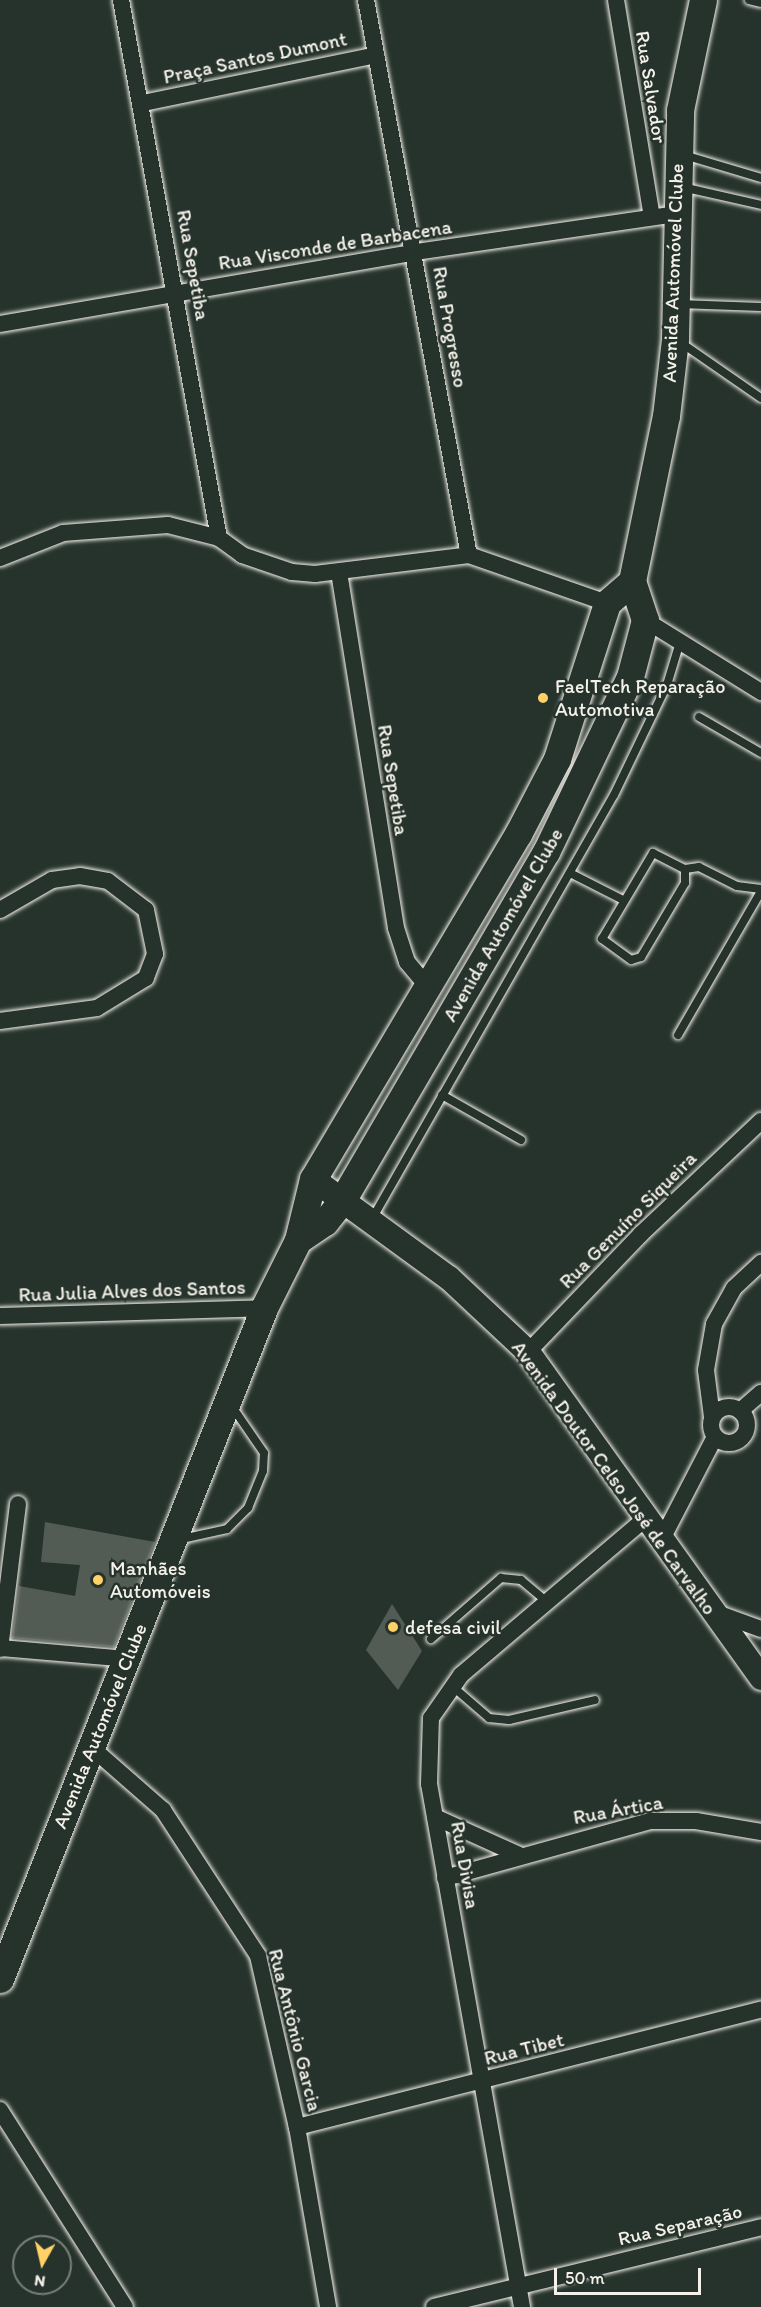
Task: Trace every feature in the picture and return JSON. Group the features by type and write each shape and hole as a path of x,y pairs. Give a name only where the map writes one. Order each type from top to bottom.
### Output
{"main road":[{"name":"Avenida Automóvel Clube","path":"632,581 666,416 675,339 679,153 688,56 703,0"},
{"path":"607,603 632,581 645,620"},
{"name":"Avenida Automóvel Clube","path":"0,1979 128,1659 264,1308 298,1240 313,1179 518,834 557,759 607,603"},
{"name":"Avenida Automóvel Clube","path":"298,1240 325,1222 343,1199 546,852 615,718 645,620"},
{"path":"518,834 546,852"},
{"path":"427,986 440,1004 444,1026"}],"street":[{"name":"Rua Sepetiba","path":"121,0 177,292 219,538"},
{"name":"Rua Progresso","path":"366,0 416,252 469,555"},
{"name":"Rua Salvador","path":"616,0 652,217"},
{"name":"Praça Santos Dumont","path":"142,103 376,55"},
{"name":"Rua Visconde de Barbacena","path":"0,324 416,252 678,213"},
{"path":"0,558 63,533 99,527 168,525 219,538 275,567 339,572 469,555 607,603"},
{"name":"Rua Sepetiba","path":"339,572 396,928 407,962 427,986"},
{"path":"645,620 761,692"},
{"path":"0,910 52,880 81,876 108,881 146,910 155,954 146,978 97,1008 0,1021"},
{"name":"Rua Genuíno Siqueira","path":"528,1352 641,1234 761,1121"},
{"name":"Avenida Doutor Celso José de Carvalho","path":"313,1179 372,1219 490,1313 528,1352 709,1610 761,1678"},
{"path":"661,1541 715,1437 706,1370 714,1324 734,1288 761,1263"},
{"name":"Rua Julia Alves dos Santos","path":"0,1316 264,1308"},
{"path":"740,1411 761,1393"},
{"path":"712,1417 725,1407 740,1411 754,1430 735,1443 715,1437"},
{"path":"18,1504 0,1648 128,1659"},
{"name":"Rua Divisa","path":"522,2307 484,2081 435,1817 427,1752 431,1718 451,1686 645,1519"},
{"path":"709,1610 761,1629"},
{"name":"Rua Antônio Garcia","path":"91,1748 163,1810 242,1924 258,1956 297,2127 328,2307"},
{"path":"435,1817 519,1855"},
{"name":"Rua Ártica","path":"445,1878 519,1855 651,1821 696,1821 761,1832"},
{"name":"Rua Tibet","path":"297,2127 761,2010"},
{"path":"0,2110 125,2307"},
{"name":"Rua Separação","path":"434,2307 761,2227"}],"lane":[{"path":"749,0 761,3"},
{"path":"679,153 761,178"},
{"path":"679,187 761,205"},
{"path":"675,304 761,307"},
{"path":"675,339 761,399"},
{"path":"372,1219 570,873 651,724 680,642"},
{"path":"699,717 761,753"},
{"path":"678,1035 761,890 737,886 699,867 684,869 653,854 623,900 602,939 637,960 685,883 684,869"},
{"path":"570,873 623,900"},
{"path":"442,1095 521,1140"},
{"path":"174,1540 227,1529 248,1508 263,1471 264,1453 228,1402"},
{"path":"431,1639 501,1578 521,1580 548,1603"},
{"path":"451,1686 489,1718 509,1720 595,1700"}],"building":[{"path":"45,1522 155,1542 114,1647 12,1638 19,1586 75,1596 80,1565 41,1562"},
{"name":"defesa civil","path":"392,1604 422,1651 398,1690 366,1650"}],"place":[{"name":"FaelTech Reparação Automotiva","path":"543,698"},
{"name":"Manhães Automóveis","path":"98,1580"},
{"name":"defesa civil","path":"393,1627"}]}
